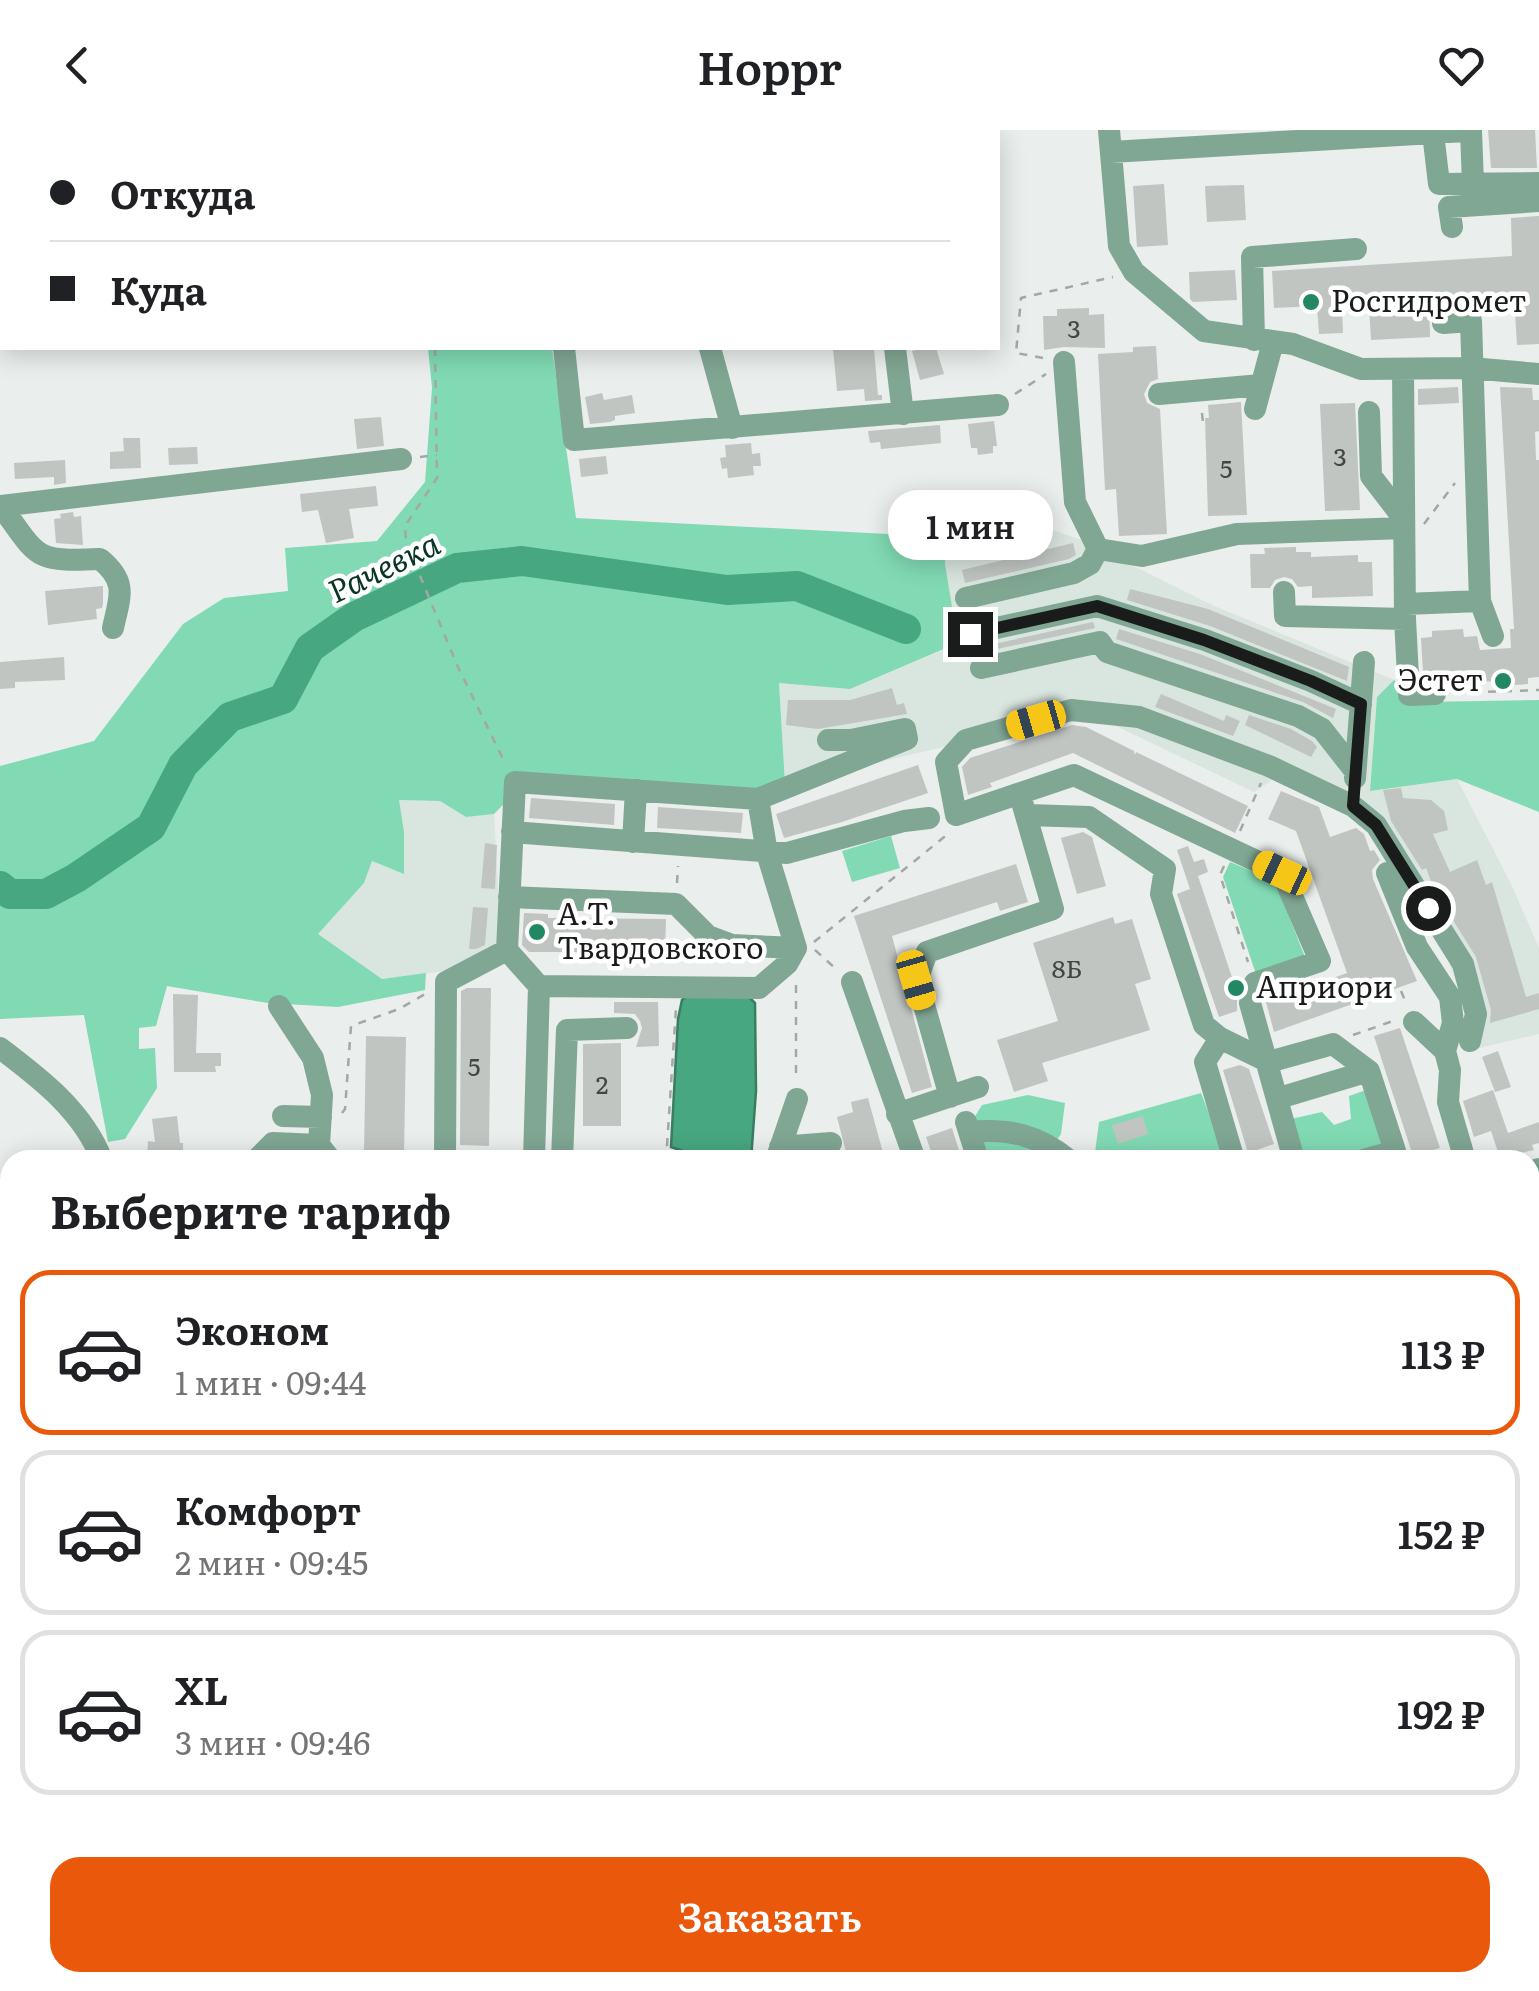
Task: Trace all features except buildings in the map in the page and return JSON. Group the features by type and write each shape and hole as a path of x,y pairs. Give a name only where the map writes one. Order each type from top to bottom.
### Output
{"street":[{"path":"1447,132 1472,131 1473,184"},
{"path":"1539,182 1439,184 1433,133 1110,141 1119,246 1134,272 1204,331 1293,344 1361,369 1471,368 1539,374"},
{"path":"1452,228 1450,206 1539,201"},
{"path":"1254,409 1261,386 1264,341 1252,257 1356,249"},
{"path":"1443,323 1472,322 1480,601 1493,636"},
{"path":"564,350 574,440 998,405"},
{"path":"711,350 732,428"},
{"path":"896,350 903,414"},
{"path":"1064,362 1075,502 1098,549"},
{"path":"1403,368 1408,695 1435,694"},
{"path":"1159,394 1261,386"},
{"path":"1369,412 1371,476 1404,532"},
{"path":"0,507 401,459"},
{"path":"0,507 41,556 58,560 100,559 116,572 122,590 113,628"},
{"path":"1098,549 1237,534 1404,532"},
{"path":"966,598 1074,573 1090,564 1098,549"},
{"path":"1284,592 1285,616 1405,611 1480,601"},
{"path":"970,634 1097,606 1204,640 1361,704"},
{"path":"981,668 1100,642 1107,652 1298,716 1322,729 1355,771"},
{"path":"1353,806 1364,662"},
{"path":"1395,1150 1368,1071 1333,1044 1269,1062 1220,1038 1204,1025 1161,894 1164,868 1088,817 1024,804 956,815 946,762 966,740 1071,710 1139,717 1269,766 1353,806 1376,825 1463,964 1476,1014 1470,1042"},
{"path":"534,1150 540,986 507,950 514,782 758,799 907,738 905,729 851,740 828,740"},
{"path":"1024,804 1074,775 1282,873 1320,961 1255,983 1250,1003 1279,1098 1290,1150"},
{"path":"632,842 636,790"},
{"path":"540,986 760,988 787,964 796,948 767,852 758,799"},
{"path":"950,1097 916,980 927,952 1053,908 1024,804"},
{"path":"512,832 787,854 904,820 928,818"},
{"path":"1388,873 1417,948 1450,998 1454,1023 1445,1051"},
{"path":"509,897 676,904 708,936 720,941 796,948"},
{"path":"446,1150 446,982 507,950"},
{"path":"852,982 911,1150"},
{"path":"278,1006 313,1058 322,1095 323,1138"},
{"path":"1410,1013 1445,1051 1450,1070 1448,1102 1462,1150"},
{"path":"562,1150 567,1030 627,1028"},
{"path":"1220,1038 1205,1062 1231,1150"},
{"path":"0,1048 74,1111 98,1150"},
{"path":"1279,1098 1368,1071"},
{"path":"898,1114 978,1087"},
{"path":"779,1150 796,1099"},
{"path":"283,1116 323,1138"},
{"path":"975,1150 967,1127 1045,1141 1056,1150"},
{"path":"267,1150 274,1143 323,1138"},
{"path":"797,1150 831,1143"}],"path":[{"path":"1064,362 1016,353 1021,298 1134,272"},
{"path":"434,350 439,454 436,478 405,526 406,542 457,665 514,782"},
{"path":"998,405 1064,362"},
{"path":"1404,532 1474,458"},
{"path":"1435,694 1539,690"},
{"path":"1255,983 1220,875 1269,766"},
{"path":"852,982 810,946 958,826 956,815"},
{"path":"323,1138 345,1109 350,1026 398,1009 446,982"},
{"path":"796,985 796,1099"},
{"path":"669,1150 678,986"},
{"path":"1365,1030 1410,1013 1402,990"}],"shaded area":[{"path":"428,350 552,350 576,518 946,537 945,564 958,643 850,689 779,683 785,784 760,791 531,776 494,814 466,817 440,801 399,800 404,874 372,861 364,883 318,934 382,979 426,973 425,990 338,1007 268,1003 167,986 156,1026 139,1028 139,1049 155,1048 157,1088 125,1139 108,1142 84,1015 0,1019 0,766 94,741 183,624 224,598 288,591 285,548 377,541 425,482 432,388"},
{"path":"1040,526 1079,539 1214,606 1394,680 1377,697 1370,791 1457,779 1539,948 1539,1034 1479,1048 1440,937 1406,888 1362,797 1327,798 1274,779 1254,792 1095,716 1046,723 785,784 779,682 850,689 958,644 945,564 946,537 969,540"},
{"path":"1394,680 1421,702 1539,700 1539,812 1457,779 1370,791 1377,697"},
{"path":"398,800 440,801 466,817 494,814 502,964 382,979 318,934 364,883 372,861 404,874 404,832"},
{"path":"891,836 900,868 852,882 842,851"},
{"path":"1230,862 1275,881 1305,957 1256,974 1223,877"},
{"path":"696,989 743,991 755,1003 752,1150 671,1147 682,1000"},
{"path":"1369,1089 1383,1144 1362,1150 1299,1150 1291,1119 1322,1112 1334,1125 1351,1119 1349,1096"},
{"path":"1201,1093 1223,1150 1095,1150 1099,1122"},
{"path":"1028,1095 1065,1103 1061,1134 1050,1150 985,1150 974,1118 982,1105"}],"waterway":[{"name":"Рачевка","path":"0,886 10,894 46,894 151,827 183,765 230,717 283,699 310,648 354,617 457,568 522,561 727,590 797,586 906,629"}],"place":[{"name":"Росгидромет","path":"1311,302"},
{"name":"Эстет","path":"1503,681"},
{"name":"А.Т. Твардовского","path":"537,932"},
{"name":"Априори","path":"1236,988"}],"route":[{"path":"970,634 1097,606 1204,640 1361,704 1353,806 1376,825 1428,908"}]}
